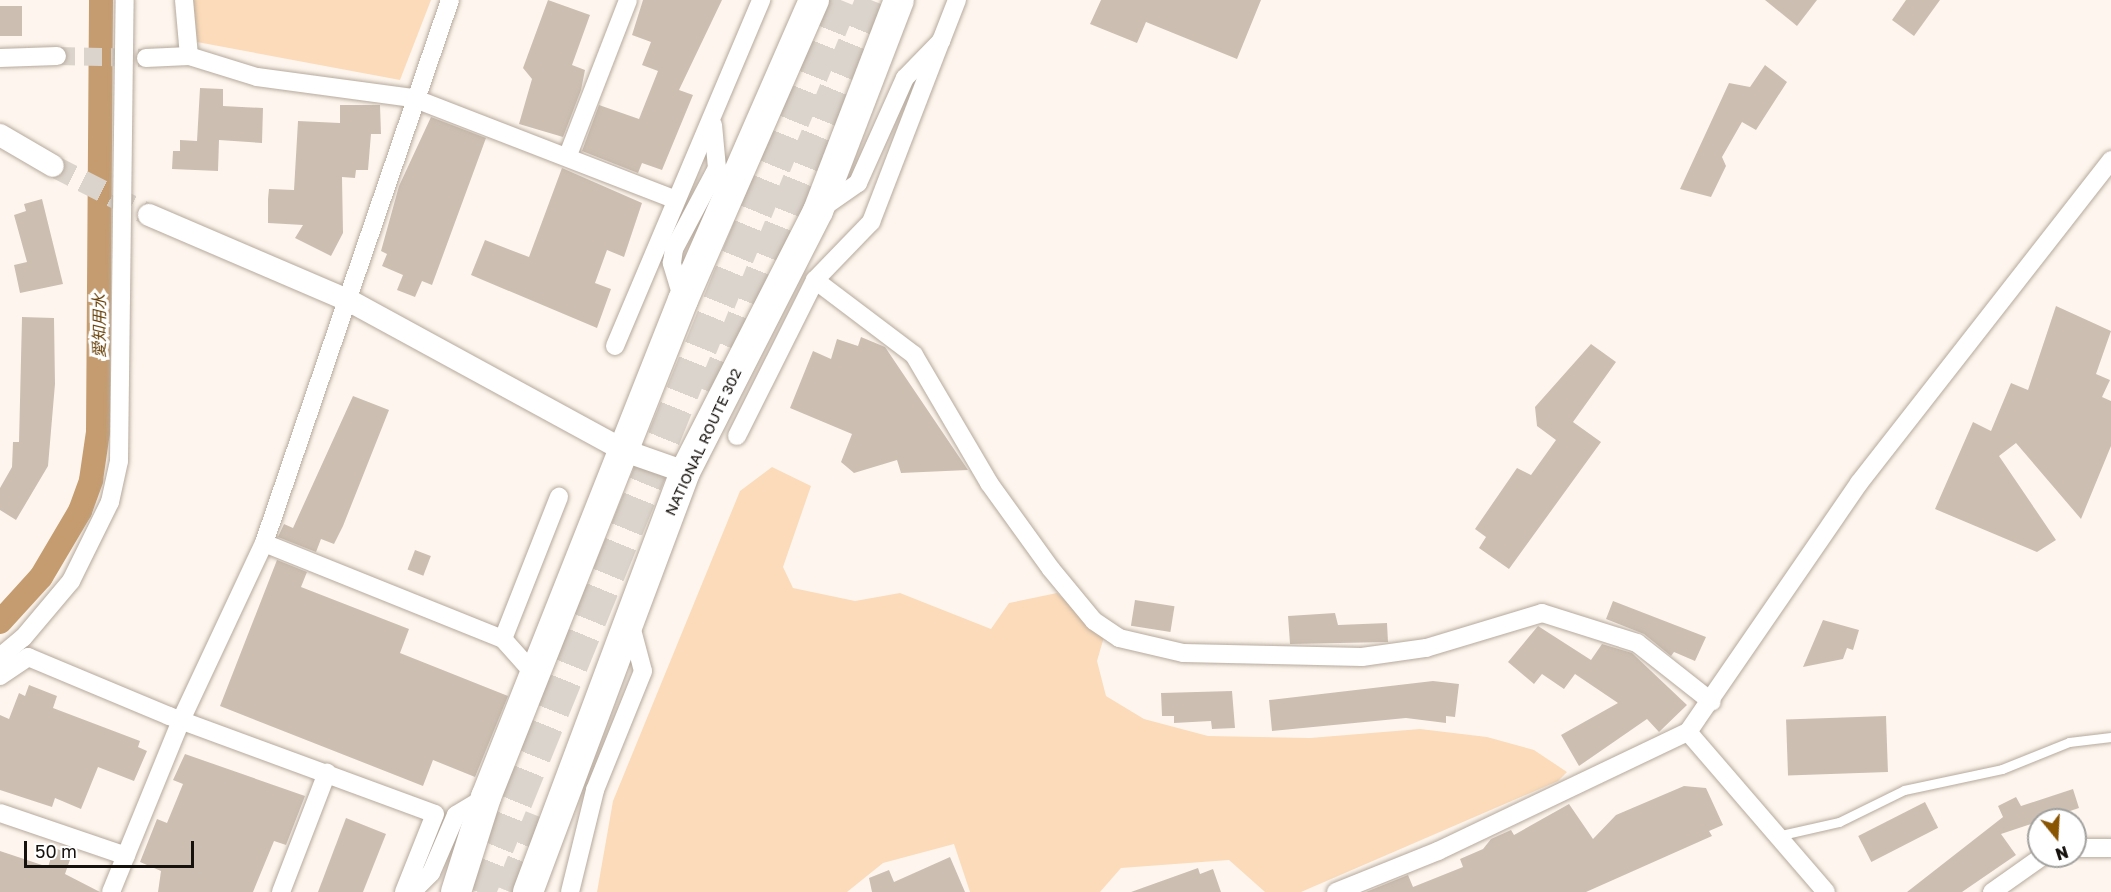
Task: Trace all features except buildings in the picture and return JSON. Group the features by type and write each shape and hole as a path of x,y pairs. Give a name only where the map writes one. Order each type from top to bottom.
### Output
{"highway":[{"path":"456,892 486,797 536,676 683,300 814,0"},
{"name":"NATIONAL ROUTE 302","path":"528,892 628,614 685,472 818,211 899,0"}],"street":[{"path":"0,657 23,638 71,581 110,502 119,461 126,0"},
{"path":"184,0 189,56"},
{"path":"111,892 182,718 264,543 350,301 413,98 450,0"},
{"path":"568,155 628,0"},
{"path":"615,346 676,200 713,124 760,0"},
{"path":"737,436 815,280 871,222 957,0"},
{"path":"818,211 858,183 905,78 941,41"},
{"path":"0,58 57,56"},
{"path":"146,58 189,56 257,77 413,98 568,155 676,200"},
{"path":"883,123 900,109 914,108"},
{"path":"683,300 672,263 674,249 717,168 713,124"},
{"path":"0,135 53,166"},
{"path":"1336,892 1438,851 1688,732 1712,702 1859,483 2111,160"},
{"path":"149,214 350,301 625,451 685,472"},
{"path":"815,280 914,355 989,483 1051,569 1094,621 1119,638 1183,653 1362,657 1426,648 1542,612 1637,643 1712,702"},
{"path":"503,639 559,497"},
{"path":"264,543 503,639 536,676"},
{"path":"570,892 596,790 643,671 628,614"},
{"path":"0,676 28,657 435,814 404,892"},
{"path":"1688,732 1774,836 1826,892"},
{"path":"281,892 327,773"},
{"path":"412,892 431,873 456,815 486,797"},
{"path":"0,813 126,856"},
{"path":"2087,848 2111,848"},
{"path":"1992,892 2027,867"}],"lane":[{"path":"1774,836 1839,822 1904,790 2002,769 2069,742 2111,737"}],"shaded area":[{"path":"193,0 431,0 400,80 197,42"},
{"path":"772,467 811,486 783,567 793,588 855,601 900,593 991,629 1009,603 1057,593 1104,637 1097,661 1106,696 1144,719 1208,736 1310,738 1420,729 1487,737 1534,750 1567,772 1558,781 1301,892 1265,892 1229,860 1121,868 1100,892 970,892 954,844 883,863 847,892 597,892 613,801 740,491"}],"waterway":[{"name":"愛知用水","path":"0,622 41,577 80,511 91,480 98,432 101,0"}],"tunnel":[{"path":"479,892 842,0"},
{"path":"713,393 872,0"},
{"path":"57,56 146,58"},
{"path":"53,166 149,215"},
{"path":"511,892 541,817"}]}
